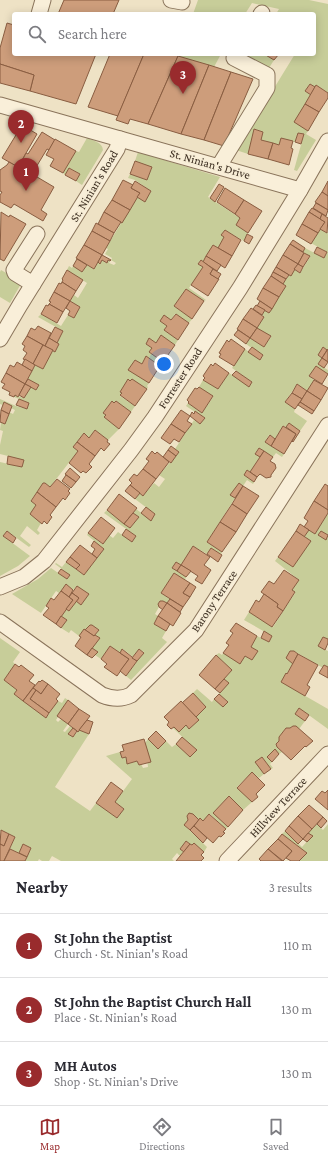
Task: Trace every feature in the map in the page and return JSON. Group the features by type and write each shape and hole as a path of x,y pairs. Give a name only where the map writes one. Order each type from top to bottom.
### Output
{"street":[{"path":"40,12 43,0"},
{"path":"219,166 267,88 267,74 234,58 235,56"},
{"name":"St. Ninian's Road","path":"0,105 120,139 117,149 0,339"},
{"name":"St. Ninian's Drive","path":"120,139 300,190"},
{"name":"Forrester Road","path":"0,587 24,577 44,561 143,435 240,288 328,141"},
{"path":"33,284 15,273 14,270 37,234"},
{"name":"Barony Terrace","path":"0,622 102,695 117,699 131,694 196,630 328,425"},
{"name":"Hillview Terrace","path":"227,861 328,754"}],"green space":[{"path":"198,0 309,0 328,4 328,93 317,86 315,87 310,84 305,91 311,95 308,131 306,134 316,140 297,171 294,170 304,134 298,133 295,142 281,138 279,145 261,140 263,132 255,129 248,154 236,150 294,56 316,56 316,12 277,12 279,9 252,3 246,12 194,12"},
{"path":"178,56 220,56 214,67"},
{"path":"247,56 267,56 274,60 269,68 245,59"},
{"path":"87,138 99,143 103,150 82,185 76,181 80,174 70,168 65,175 63,173 76,151 79,152"},
{"path":"138,152 220,177 208,197 240,218 236,225 248,233 244,241 225,230 222,235 224,237 218,248 213,245 203,262 200,261 198,264 203,267 189,288 206,300 204,301 186,289 174,306 192,319 189,323 175,314 164,330 178,340 175,345 161,335 156,343 149,339 146,344 152,348 149,352 163,362 160,366 146,357 142,364 135,360 129,370 149,383 147,389 132,379 130,381 128,380 120,392 122,393 120,396 135,406 131,412 116,401 114,403 112,401 103,413 106,415 104,417 119,429 108,440 95,430 89,438 84,433 73,447 78,451 50,487 45,483 41,486 31,500 36,505 30,514 41,523 37,530 40,533 38,535 27,526 20,536 31,545 29,547 7,531 3,536 30,556 18,566 0,576 0,462 22,467 24,460 0,454 3,431 0,430 1,422 5,424 9,412 13,414 15,410 11,408 12,406 4,403 3,405 0,404 0,399 27,409 29,403 14,397 15,395 24,398 31,387 36,390 39,385 28,379 35,365 43,369 53,350 55,351 59,344 57,343 63,331 38,317 41,314 61,326 68,315 74,318 80,307 70,301 74,295 78,298 87,283 67,270 69,266 72,268 73,266 82,272 87,265 94,269 98,262 100,263 102,260 107,263 108,260 110,261 109,263 114,265 116,263 111,260 112,258 105,254 108,249 106,248 137,197 145,201 151,191 135,180 128,178 130,174 147,180 152,168 135,161"},
{"path":"320,229 327,233 328,231 328,349 327,350 323,347 318,355 322,358 318,364 328,370 328,374 316,367 309,376 314,380 307,391 297,384 285,402 295,409 294,412 307,421 300,431 289,424 286,427 283,426 275,439 269,435 265,442 284,454 282,457 276,453 273,457 259,448 255,453 260,457 250,472 247,470 244,475 254,482 253,484 247,480 243,486 239,483 231,495 235,498 207,542 222,552 221,554 211,548 207,554 193,546 181,565 176,562 172,568 186,577 185,580 174,573 161,593 170,599 167,603 160,601 158,604 159,607 155,614 158,616 154,624 166,631 162,638 167,642 131,680 126,676 144,652 139,649 133,657 123,649 120,653 110,646 101,659 95,655 98,652 92,648 100,638 95,635 99,630 90,625 85,630 84,629 79,636 71,630 69,633 61,628 67,620 61,616 66,609 69,611 76,601 81,605 88,594 77,586 73,590 66,585 59,593 56,591 41,613 12,594 38,579 51,568 67,579 70,575 55,564 56,563 62,567 66,562 84,575 104,549 87,535 88,533 102,544 109,535 113,538 118,532 132,542 136,536 104,513 107,510 130,528 139,517 133,513 136,509 151,520 155,514 135,499 140,493 143,496 154,483 159,487 165,479 159,475 179,452 175,449 194,420 200,424 204,418 186,406 188,403 202,413 213,397 199,387 203,380 218,389 229,373 249,386 252,382 232,368 245,349 260,360 263,356 246,344 250,338 264,347 271,337 257,328 264,317 262,315 265,310 269,313 285,286 283,284 289,275 294,269 300,273 310,257 303,252 305,248 324,258 327,252 311,243"},
{"path":"1,270 22,282 10,303 0,297"},
{"path":"328,513 328,639 323,637 318,646 328,651 328,667 324,665 323,668 294,651 286,658 293,664 281,682 328,709 328,729 299,708 295,714 305,721 299,729 296,726 286,728 279,737 279,741 276,744 282,752 279,754 274,750 267,757 272,762 270,764 273,768 271,769 262,757 256,762 264,774 259,778 252,772 237,787 252,802 243,810 229,796 213,813 228,827 226,829 210,814 203,821 201,819 199,820 193,814 189,814 187,816 188,820 184,825 207,847 204,852 194,843 192,845 186,841 180,849 184,852 180,856 177,853 172,859 174,861 61,861 52,856 49,861 42,861 39,859 38,861 25,861 31,848 23,844 19,853 10,849 15,837 1,830 0,832 0,638 20,652 13,662 15,664 4,680 17,690 14,694 46,718 58,701 62,703 65,698 68,700 57,716 58,717 56,720 58,722 61,719 68,724 63,731 65,732 70,726 73,728 68,734 73,737 79,730 89,734 55,787 90,811 96,803 117,818 124,809 115,802 132,779 106,756 120,752 122,758 126,757 128,764 137,761 143,768 148,767 145,743 148,739 158,749 166,741 172,747 176,744 190,757 196,750 173,728 174,727 179,732 186,725 189,729 199,720 196,717 206,707 193,693 197,689 212,702 214,699 227,701 219,694 228,683 224,679 232,670 216,655 219,653 222,655 223,653 245,656 252,660 258,651 251,647 257,636 269,642 272,636 244,620 249,612 273,627 295,593 292,590 299,580 275,561 278,557 293,567 310,541 304,537 309,530 315,534"},
{"path":"317,824 323,830 328,824 328,861 299,861 307,853 282,834 285,831 302,847 312,836 308,833"}],"building":[{"path":"64,0 119,0 114,12 59,12"},
{"path":"7,23 12,24 12,56 95,56 76,104 30,91 34,75 0,64 0,48"},
{"path":"109,56 143,56 118,116 88,107"},
{"path":"143,56 178,56 148,124 130,119 128,124 116,120"},
{"path":"178,56 209,65 181,134 148,124"},
{"path":"267,56 277,56 274,60"},
{"path":"0,64 34,75 30,91 0,83"},
{"path":"209,65 231,72 204,140 181,134"},
{"path":"231,72 253,79 224,146 204,140"},
{"path":"310,84 315,87 311,95 305,91"},
{"path":"316,85 328,93 328,98 319,112 305,104"},
{"path":"305,104 319,112 308,131 294,122"},
{"path":"22,125 37,134 18,167 2,158"},
{"path":"254,129 263,132 261,140 273,143 268,159 248,154"},
{"path":"42,132 55,140 49,150 47,149 35,169 22,161 26,153 28,154"},
{"path":"298,133 304,134 301,144 295,142"},
{"path":"281,138 293,141 291,148 293,149 289,165 268,159 273,143 279,145"},
{"path":"55,139 76,151 63,173 50,166 54,159 46,155"},
{"path":"22,161 35,169 32,174 54,187 41,210 47,214 43,221 14,204 11,208 0,202 0,195 2,192 0,191 0,170 9,162 18,167"},
{"path":"135,161 152,167 147,180 130,174"},
{"path":"69,168 80,174 76,181 65,175"},
{"path":"123,180 133,185 131,188 140,193 130,210 112,200"},
{"path":"135,181 151,191 145,202 137,197 140,193 131,188"},
{"path":"328,181 328,196 322,192"},
{"path":"219,184 224,187 215,202 210,198"},
{"path":"225,188 244,200 235,214 217,202"},
{"path":"322,192 328,196 328,210 315,202"},
{"path":"112,200 130,210 122,223 104,212"},
{"path":"244,200 262,211 248,233 236,225 240,218 235,214"},
{"path":"316,203 328,210 326,216 313,208"},
{"path":"312,208 322,214 320,219 309,212"},
{"path":"1,212 26,224 4,261 0,259"},
{"path":"104,212 121,222 114,233 98,224"},
{"path":"309,212 325,222 318,233 302,224"},
{"path":"322,214 328,218 327,233 320,229 325,222 320,219"},
{"path":"96,223 114,233 110,241 92,231"},
{"path":"302,224 318,233 311,244 296,235"},
{"path":"225,230 241,240 232,256 218,248 224,237 221,235"},
{"path":"92,231 110,241 102,255 84,245"},
{"path":"247,234 253,237 249,244 244,241"},
{"path":"293,240 305,248 303,252 290,244"},
{"path":"290,244 304,253 298,264 283,255"},
{"path":"84,245 102,255 94,269 76,258"},
{"path":"213,245 232,256 225,268 206,256"},
{"path":"317,247 327,252 324,258 314,253"},
{"path":"304,253 310,256 303,267 298,264"},
{"path":"102,255 111,260 108,260 107,263 102,260 100,264 98,262"},
{"path":"283,255 298,264 291,276 276,267"},
{"path":"206,256 221,265 217,271 203,262"},
{"path":"77,259 87,265 82,272 73,266"},
{"path":"201,260 213,269 210,274 219,279 208,296 191,285 203,267 198,264"},
{"path":"298,264 303,267 300,273 294,269"},
{"path":"276,267 289,275 286,279 273,272"},
{"path":"213,269 221,274 218,279 210,274"},
{"path":"67,270 83,280 76,291 62,282"},
{"path":"273,272 286,279 283,284 271,276"},
{"path":"271,276 286,286 279,297 263,288"},
{"path":"62,282 76,291 70,301 54,292 59,283 61,284"},
{"path":"263,288 279,297 272,309 257,299"},
{"path":"186,289 204,301 192,319 174,306"},
{"path":"54,292 70,301 63,312 49,304"},
{"path":"70,301 80,307 74,318 68,315 70,311 66,308"},
{"path":"260,301 272,309 269,313 257,306"},
{"path":"49,304 63,312 57,323 41,314 46,305 48,306"},
{"path":"256,305 265,310 262,315 253,309"},
{"path":"251,308 264,317 257,328 243,319"},
{"path":"176,314 189,323 178,340 164,330 167,326 160,321 164,315 171,320"},
{"path":"243,319 257,328 250,338 237,329"},
{"path":"38,326 51,333 45,346 27,336 31,328 35,330"},
{"path":"55,327 63,331 57,343 49,338"},
{"path":"257,328 271,336 264,347 250,338"},
{"path":"238,330 250,338 246,344 234,335"},
{"path":"161,335 175,345 163,362 149,352 152,348 146,344 149,338 156,343"},
{"path":"27,336 43,345 33,364 23,359 27,353 23,350 25,346 22,344"},
{"path":"49,338 59,344 55,352 45,346"},
{"path":"231,339 245,349 234,366 219,357 221,354 219,353 227,340 229,342"},
{"path":"43,345 53,350 43,369 33,364"},
{"path":"252,347 263,355 260,360 248,352"},
{"path":"323,347 327,350 322,358 318,355"},
{"path":"328,349 328,362 322,358"},
{"path":"146,356 160,366 149,383 128,370 135,360 142,364"},
{"path":"322,358 328,362 324,368 318,364"},
{"path":"25,359 35,365 32,371 22,365"},
{"path":"17,362 32,371 25,384 6,373 10,365 14,367"},
{"path":"215,363 229,373 218,389 203,380 205,378 203,376 211,364 213,366"},
{"path":"316,366 328,374 322,384 309,376"},
{"path":"236,371 252,382 249,387 232,375"},
{"path":"6,373 25,384 18,397 15,395 14,397 9,395 10,392 2,388 5,384 1,382"},
{"path":"28,379 39,385 36,390 25,384"},
{"path":"128,379 130,381 132,379 147,389 135,406 120,395 122,393 120,392"},
{"path":"314,380 328,388 321,400 307,391"},
{"path":"25,384 31,387 24,398 19,395"},
{"path":"297,384 307,391 302,399 292,393"},
{"path":"199,387 213,396 202,413 188,403 189,402 187,400 195,388 197,389"},
{"path":"307,391 321,400 314,411 300,402"},
{"path":"292,393 302,399 295,409 285,402"},
{"path":"19,399 29,403 27,409 16,405"},
{"path":"112,401 114,403 116,401 131,412 119,429 104,417 106,415 103,413"},
{"path":"4,402 12,406 9,414 1,410"},
{"path":"300,402 314,411 312,414 298,405"},
{"path":"1,410 9,414 5,424 0,422"},
{"path":"181,410 190,416 187,421 192,424 185,433 171,424"},
{"path":"195,411 205,418 200,424 190,416 192,412 194,414"},
{"path":"289,423 300,431 293,442 292,441 296,434 286,427"},
{"path":"171,424 185,433 179,442 174,439 170,444 161,438"},
{"path":"283,426 296,434 284,454 271,446"},
{"path":"95,430 108,440 107,442 110,444 104,451 101,448 95,456 77,442 84,433 89,438"},
{"path":"270,435 275,439 271,446 265,442"},
{"path":"77,442 95,456 89,464 92,467 86,473 83,471 81,473 69,463 78,451 73,447"},
{"path":"171,446 179,452 176,456 168,450"},
{"path":"259,448 264,451 260,457 255,454"},
{"path":"168,450 176,456 171,463 163,457"},
{"path":"152,451 155,454 157,452 169,462 156,479 143,469 149,461 146,459"},
{"path":"264,451 273,457 270,461 275,464 276,468 271,477 266,478 260,474 257,477 250,472"},
{"path":"8,456 24,460 22,467 7,464"},
{"path":"70,468 80,477 76,482 65,474"},
{"path":"143,469 156,479 143,496 130,485 132,483 129,480 134,474 137,476"},
{"path":"247,470 257,477 254,482 244,475"},
{"path":"66,475 76,482 71,488 62,481"},
{"path":"57,479 70,489 68,491 70,493 65,500 63,498 56,507 37,492 43,483 50,487"},
{"path":"239,483 243,486 235,498 230,495"},
{"path":"325,484 328,486 328,510 314,501"},
{"path":"130,485 140,493 135,499 125,491"},
{"path":"243,486 259,496 247,514 232,504"},
{"path":"37,492 56,507 50,515 52,517 47,524 44,521 42,524 30,514 36,505 31,501"},
{"path":"119,494 137,508 124,524 107,510"},
{"path":"314,501 328,510 328,513 315,534 304,527 308,521 304,518"},
{"path":"232,504 247,514 236,532 220,522"},
{"path":"146,507 155,514 151,521 141,513"},
{"path":"133,513 139,517 130,528 124,524"},
{"path":"101,517 115,528 103,544 88,533"},
{"path":"220,522 236,532 222,552 207,542"},
{"path":"300,524 309,530 304,537 296,531"},
{"path":"126,529 136,536 132,542 122,535"},
{"path":"7,531 16,538 13,543 3,536"},
{"path":"296,531 311,541 293,567 278,557"},
{"path":"321,531 328,535 326,540 318,535"},
{"path":"94,541 104,549 97,558 92,554 95,549 91,546"},
{"path":"80,545 97,558 84,575 76,569 80,565 70,557"},
{"path":"193,546 210,557 204,565 211,570 202,584 195,580 198,576 181,565"},
{"path":"211,548 222,555 218,562 207,554"},
{"path":"70,557 80,565 76,569 66,562"},
{"path":"176,562 181,565 177,571 172,568"},
{"path":"181,565 191,571 186,577 177,571"},
{"path":"61,569 70,575 67,579 58,573"},
{"path":"284,570 299,580 292,590 295,592 283,611 277,607 278,604 261,592 269,581 274,584"},
{"path":"174,573 190,583 183,593 190,597 183,607 161,593"},
{"path":"190,583 196,587 190,597 183,593"},
{"path":"66,584 73,590 69,597 61,591"},
{"path":"77,586 89,594 81,605 76,601 79,598 72,593"},
{"path":"61,591 73,600 56,624 43,615 49,608 46,606 51,598 54,600"},
{"path":"72,593 79,598 69,611 66,609 73,600 69,597"},
{"path":"264,594 278,604 277,607 283,611 272,627 249,612 256,600 259,602"},
{"path":"170,599 183,607 180,612 167,603"},
{"path":"160,601 167,603 163,610 158,604"},
{"path":"167,603 181,613 173,626 158,616"},
{"path":"61,616 67,620 61,628 56,624"},
{"path":"158,616 170,624 166,631 154,624"},
{"path":"236,623 257,636 251,647 258,651 252,660 245,656 240,664 223,653 229,645 226,643 233,633 230,631"},
{"path":"90,625 99,630 94,636 85,630"},
{"path":"84,629 100,638 87,655 75,646"},
{"path":"264,631 272,636 269,642 261,638"},
{"path":"323,637 328,639 325,650 318,646"},
{"path":"110,646 129,659 117,676 104,667 107,664 101,659"},
{"path":"92,648 98,652 92,658 87,655"},
{"path":"122,649 137,661 126,676 120,671 129,659 120,653"},
{"path":"139,649 144,653 137,661 132,658"},
{"path":"290,651 294,651 298,654 293,664 286,658"},
{"path":"298,654 318,665 307,685 310,687 305,696 281,682"},
{"path":"216,655 232,670 215,689 199,675"},
{"path":"15,664 19,667 21,665 34,675 29,681 35,685 23,701 14,694 17,690 4,680"},
{"path":"324,665 328,667 328,678 319,673"},
{"path":"224,679 229,683 220,693 215,689"},
{"path":"42,680 48,684 41,694 33,688 39,681 40,682"},
{"path":"48,684 60,694 56,699 58,701 49,713 30,699 36,690 41,694"},
{"path":"33,688 36,690 30,699 49,713 46,718 23,701"},
{"path":"193,693 206,707 196,717 182,703"},
{"path":"219,694 228,702 223,707 214,699"},
{"path":"68,700 79,709 68,724 57,716"},
{"path":"181,701 199,720 189,729 186,725 179,732 174,727 171,729 167,725 169,722 164,717"},
{"path":"299,708 309,715 305,721 295,714"},
{"path":"79,709 90,716 78,732 68,724"},
{"path":"87,720 93,722 89,734 79,730"},
{"path":"296,726 313,741 306,747 305,746 291,760 277,747 276,744 286,728"},
{"path":"73,728 77,731 73,737 68,734"},
{"path":"156,731 166,741 158,749 148,739"},
{"path":"182,737 197,750 190,757 176,744"},
{"path":"144,739 151,762 139,765 137,761 127,764 126,757 122,758 120,752 124,751 122,745"},
{"path":"275,749 279,754 272,762 267,757"},
{"path":"262,757 271,769 264,774 255,762"},
{"path":"252,772 265,785 256,794 258,797 252,802 237,788"},
{"path":"111,782 123,791 115,802 124,809 117,818 96,803"},
{"path":"328,790 328,810 315,799 322,791 325,793"},
{"path":"229,796 243,810 228,827 213,813"},
{"path":"309,805 323,817 312,829 298,816"},
{"path":"189,813 193,814 199,820 190,830 184,825 188,820 187,816"},
{"path":"209,814 226,829 223,832 225,833 221,837 219,836 213,843 194,826 200,818 203,821"},
{"path":"298,816 312,829 303,839 289,826"},
{"path":"323,817 327,821 321,828 317,824"},
{"path":"194,826 207,838 203,843 190,830"},
{"path":"289,826 303,839 298,844 285,831"},
{"path":"1,830 9,834 4,846 0,844"},
{"path":"308,833 313,836 307,842 303,839"},
{"path":"9,834 15,837 4,861 0,861 0,844 4,846"},
{"path":"282,834 307,853 299,861 291,861 286,858 292,851 278,839"},
{"path":"278,839 292,851 283,861 268,849"},
{"path":"186,841 190,844 184,852 180,849"},
{"path":"194,843 204,852 201,855 204,858 201,861 176,861 190,844 192,845"},
{"path":"23,844 31,848 27,857 19,853"},
{"path":"10,849 27,857 25,861 4,861"},
{"path":"268,849 282,861 261,861 259,859"}],"place":[{"name":"MH Autos","path":"183,94"},
{"name":"St John the Baptist Church Hall","path":"21,143"},
{"name":"St John the Baptist","path":"26,191"}]}
